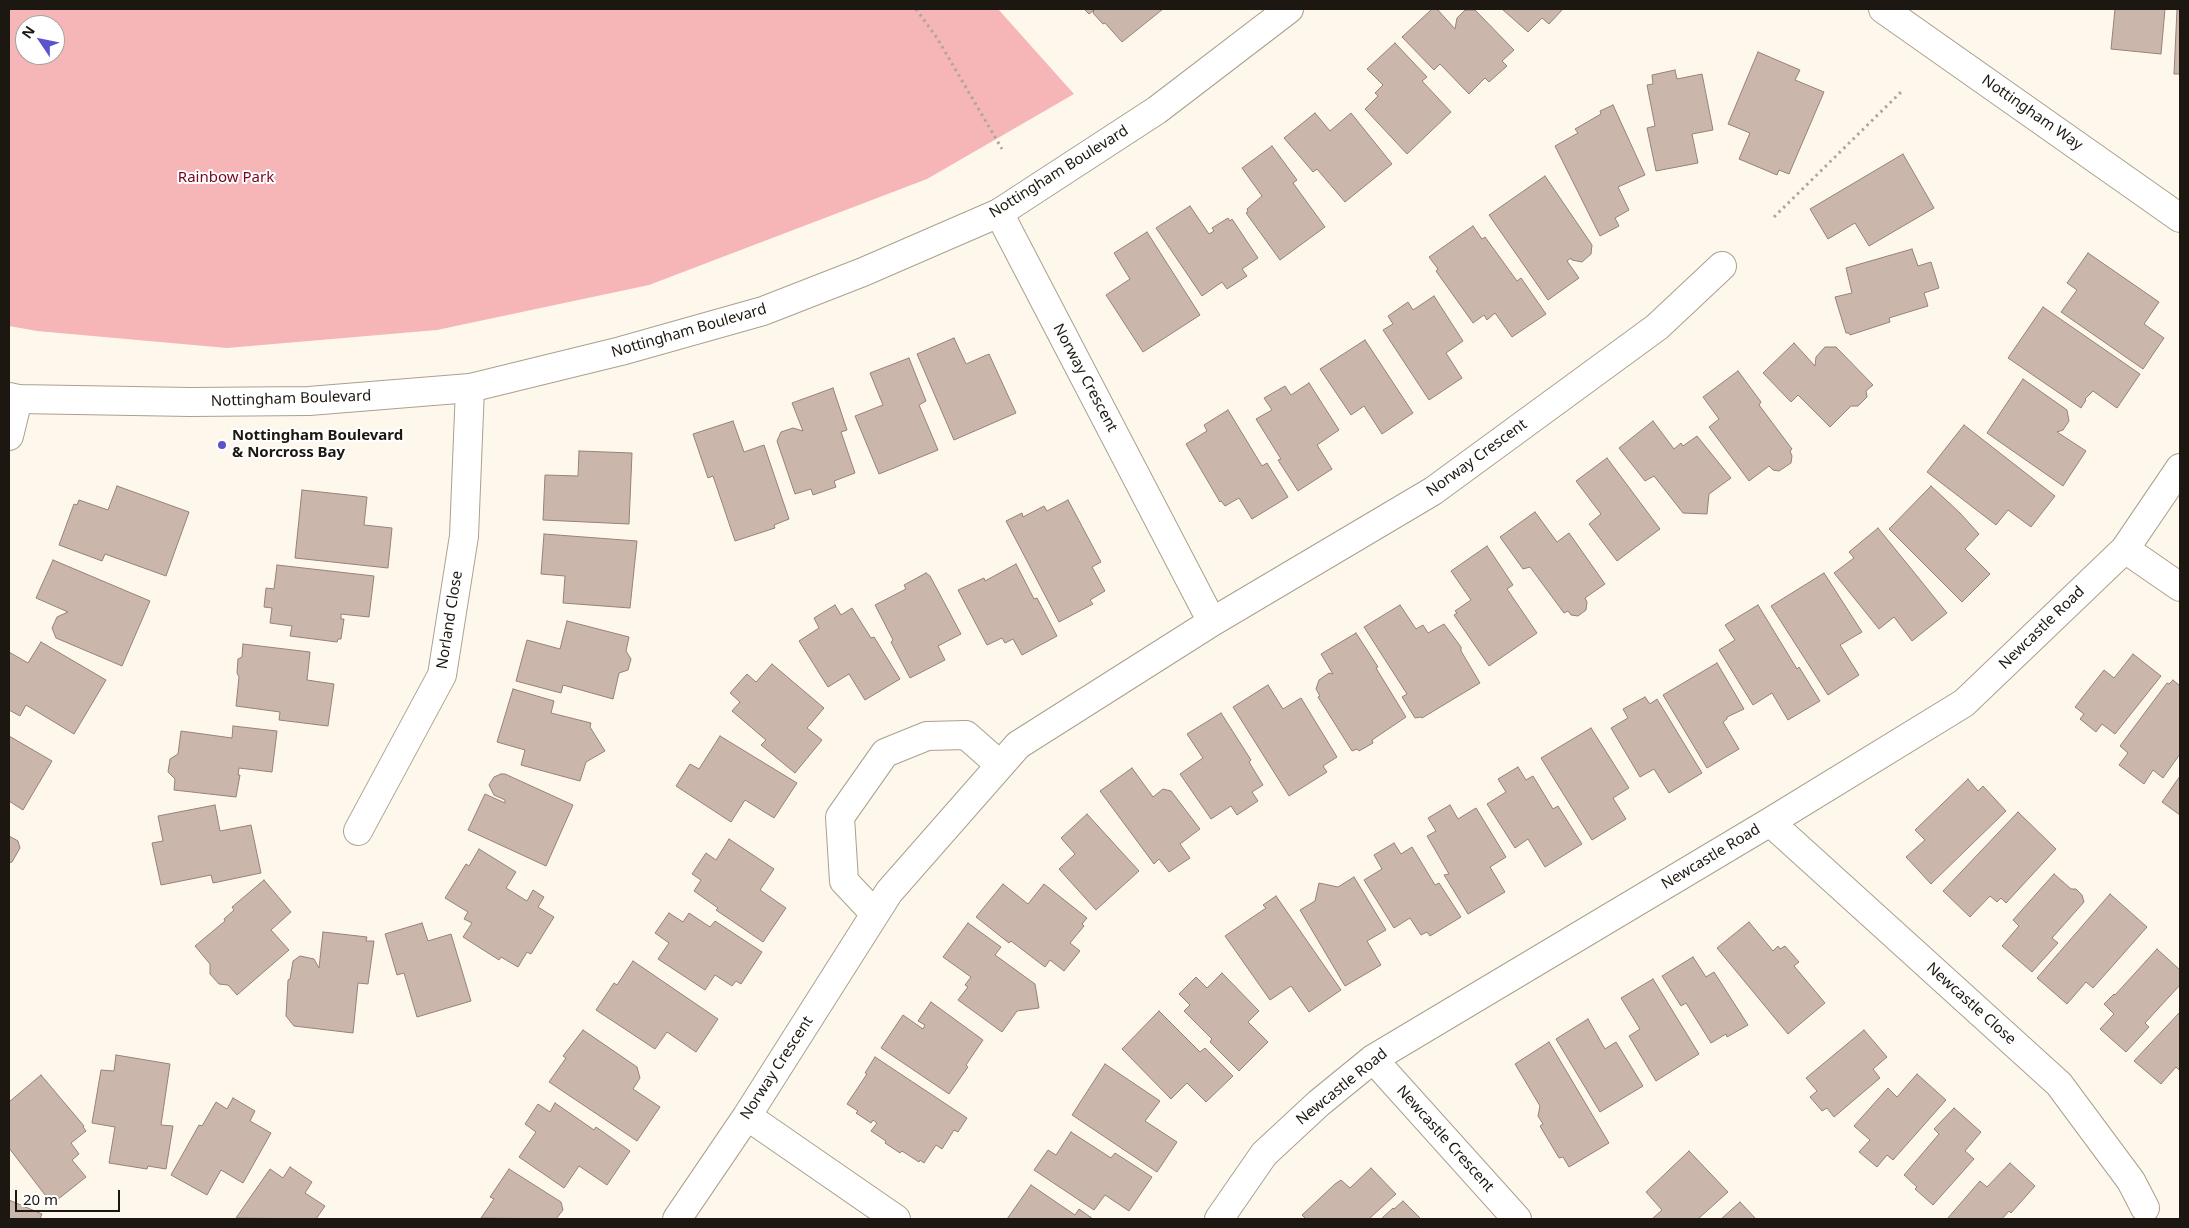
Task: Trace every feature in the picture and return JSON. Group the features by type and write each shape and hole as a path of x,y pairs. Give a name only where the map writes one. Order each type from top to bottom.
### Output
{"street":[{"name":"Nottingham Boulevard","path":"13,398 190,402 309,401 470,388 621,351 763,311 863,272 999,212 1157,110 1289,9"},
{"name":"Nottingham Way","path":"1883,9 2180,218"},
{"name":"Norway Crescent","path":"999,212 1212,622"},
{"name":"Norway Crescent","path":"677,1219 747,1116 889,892 1018,744 1212,622 1433,491 1657,327 1722,266"},
{"name":"Norland Close","path":"358,831 442,675 464,536 470,388"},
{"path":"9,436 13,398"},
{"name":"Newcastle Road","path":"1218,1219 1264,1154 1319,1103 1373,1059 1770,822 1964,703 2125,549 2180,468"},
{"path":"2125,549 2180,587"},
{"path":"875,914 844,881 840,817 885,753 927,736 966,735 1000,765"},
{"name":"Newcastle Close","path":"1770,822 2059,1084 2132,1181 2145,1208"},
{"name":"Newcastle Crescent","path":"1373,1059 1517,1219"},
{"path":"747,1116 896,1219"}],"path":[{"path":"916,9 937,38 1002,149"},
{"path":"1774,217 1901,92"}],"green space":[{"name":"Rainbow Park","path":"9,9 998,9 1074,94 927,179 649,285 437,330 227,348 37,331 9,326"}],"building":[{"path":"1084,9 1163,9 1122,42 1093,13 1094,10 1089,14"},
{"path":"1432,9 1437,9 1455,29 1457,18 1465,10 1475,10 1514,50 1502,61 1507,66 1489,82 1485,78 1469,94 1440,64 1434,70 1402,37"},
{"path":"1502,9 1563,9 1549,24 1542,18 1528,32"},
{"path":"2115,9 2165,9 2161,54 2111,49"},
{"path":"2177,9 2180,9 2180,74 2174,74"},
{"path":"1395,43 1427,77 1422,81 1451,112 1407,154 1365,109 1378,96 1375,93 1383,85 1367,69"},
{"path":"1758,52 1800,70 1795,80 1824,92 1789,174 1779,170 1777,175 1739,159 1750,133 1728,124"},
{"path":"1675,70 1677,79 1702,74 1713,130 1692,134 1698,163 1656,171 1647,128 1655,126 1647,85 1653,84 1652,75"},
{"path":"1613,105 1645,175 1618,187 1629,210 1615,218 1619,226 1600,236 1555,146 1578,133 1575,129 1601,114 1600,111"},
{"path":"1315,113 1330,131 1351,113 1392,164 1345,202 1317,169 1313,172 1284,138"},
{"path":"1272,146 1297,180 1293,183 1325,227 1280,260 1246,213 1248,212 1247,209 1262,196 1242,168"},
{"path":"1903,154 1934,208 1869,246 1855,223 1828,239 1810,209"},
{"path":"1545,176 1592,245 1591,254 1582,262 1572,260 1571,258 1567,261 1579,278 1548,300 1489,215"},
{"path":"1190,206 1209,234 1214,231 1212,228 1228,218 1230,221 1232,219 1258,258 1242,269 1247,276 1227,289 1222,282 1202,296 1156,228"},
{"path":"1473,226 1482,239 1485,237 1517,281 1521,278 1546,314 1512,337 1495,313 1487,320 1484,315 1473,323 1436,271 1438,269 1429,257"},
{"path":"1147,232 1200,315 1143,352 1106,295 1130,279 1114,253"},
{"path":"1912,249 1918,266 1931,262 1939,288 1924,293 1928,306 1889,318 1890,322 1850,335 1846,333 1835,297 1852,293 1846,268"},
{"path":"2088,253 2159,302 2144,324 2164,338 2143,369 2061,312 2077,290 2067,283"},
{"path":"1434,296 1463,341 1446,353 1462,378 1429,400 1383,330 1393,324 1388,316 1408,302 1413,310"},
{"path":"2043,307 2140,374 2117,408 2093,391 2085,399 2081,408 2008,358"},
{"path":"954,338 966,364 989,354 1016,413 954,440 917,354"},
{"path":"1365,340 1413,413 1382,434 1364,406 1351,415 1320,369"},
{"path":"1794,343 1815,366 1816,357 1825,347 1836,347 1873,385 1866,391 1867,397 1858,406 1851,406 1830,427 1798,395 1791,402 1763,373"},
{"path":"909,358 926,401 919,405 938,450 879,474 855,416 883,405 870,373"},
{"path":"1738,371 1761,402 1759,405 1792,449 1790,451 1792,456 1791,463 1779,471 1773,470 1769,466 1749,481 1709,427 1719,419 1703,397"},
{"path":"2023,379 2067,410 2069,421 2063,430 2057,432 2086,451 2063,486 1987,433"},
{"path":"1309,383 1339,430 1317,445 1332,469 1298,491 1278,460 1281,459 1256,419 1272,410 1264,398 1285,386 1291,395"},
{"path":"833,388 847,430 841,432 855,473 834,481 836,487 813,495 811,489 795,494 777,441 781,432 793,428 803,431 792,403"},
{"path":"1228,410 1262,466 1267,463 1288,497 1252,519 1239,498 1225,506 1220,502 1186,444 1207,431 1204,425"},
{"path":"733,421 744,452 764,445 789,519 774,525 775,528 735,541 713,476 708,478 693,434"},
{"path":"1653,421 1674,449 1681,443 1683,446 1697,436 1731,478 1709,494 1707,514 1683,513 1654,476 1645,481 1619,448"},
{"path":"1964,425 2055,496 2031,527 2008,510 1996,525 1927,472"},
{"path":"579,451 632,453 629,524 543,520 545,475 578,476"},
{"path":"1607,458 1660,529 1617,561 1589,524 1601,514 1576,481"},
{"path":"117,486 189,512 166,576 105,554 102,561 59,545 74,504 77,505 79,500 108,510"},
{"path":"1931,486 1979,534 1965,549 1990,574 1962,602 1889,529"},
{"path":"302,490 367,497 364,525 392,528 388,568 295,558"},
{"path":"1068,500 1101,562 1092,567 1105,591 1090,600 1093,604 1059,622 1006,521 1022,513 1023,517 1044,506 1047,511"},
{"path":"1535,512 1557,542 1569,533 1605,584 1585,598 1587,602 1586,610 1578,616 1571,615 1568,611 1564,613 1530,567 1523,569 1500,537"},
{"path":"1878,528 1947,613 1912,641 1894,617 1879,629 1834,573 1854,558 1849,552"},
{"path":"544,534 637,541 630,608 563,603 565,576 541,574"},
{"path":"1487,546 1513,585 1507,589 1537,633 1489,666 1454,615 1457,613 1455,611 1471,600 1451,571"},
{"path":"53,560 150,601 122,666 56,638 52,628 57,617 68,612 36,598"},
{"path":"1016,564 1034,599 1037,598 1057,636 1022,655 1013,639 1005,643 1002,638 987,645 958,590 984,578 985,581"},
{"path":"277,565 374,576 369,617 341,614 341,619 344,619 341,639 338,639 337,642 290,636 292,626 270,623 272,608 264,607 266,588 274,589"},
{"path":"926,573 930,576 961,634 938,646 945,660 910,678 891,642 893,640 875,605 906,589 904,585"},
{"path":"1824,573 1862,632 1840,645 1859,675 1828,695 1771,606"},
{"path":"835,605 841,615 852,608 871,638 874,637 900,679 865,700 849,674 828,687 799,641 819,628 814,618"},
{"path":"1400,605 1416,629 1423,625 1428,633 1444,624 1461,647 1461,651 1480,683 1422,718 1415,718 1402,697 1407,694 1364,627"},
{"path":"1758,605 1797,669 1799,667 1820,701 1788,720 1772,693 1753,705 1719,650 1735,640 1725,625"},
{"path":"567,621 629,637 626,651 631,659 628,670 619,673 613,699 563,685 561,693 516,681 527,640 560,649"},
{"path":"1356,633 1378,667 1376,668 1406,717 1372,740 1373,743 1359,751 1357,749 1352,751 1318,697 1320,696 1316,689 1319,680 1329,673 1333,674 1321,654"},
{"path":"41,642 106,680 74,734 26,705 20,716 9,710 9,652 28,663"},
{"path":"243,644 310,652 307,680 334,684 328,726 279,720 280,712 236,706 239,677 237,673 238,659 242,657"},
{"path":"2133,654 2161,676 2115,734 2102,724 2096,732 2080,719 2084,714 2075,707 2104,670 2114,678"},
{"path":"1717,663 1744,709 1727,717 1723,722 1739,749 1707,768 1663,695"},
{"path":"772,664 824,708 807,728 822,740 795,773 761,745 766,740 732,711 740,702 730,693 747,674 756,682"},
{"path":"2173,680 2180,686 2180,754 2163,778 2153,770 2144,784 2119,765 2128,753 2120,746 2167,683 2169,684"},
{"path":"1268,685 1283,709 1301,698 1337,757 1323,766 1327,772 1289,796 1233,707"},
{"path":"513,689 554,701 551,713 591,723 590,727 605,751 586,762 580,781 521,765 525,750 497,742"},
{"path":"1645,697 1650,704 1657,699 1702,773 1669,793 1654,769 1640,777 1611,728 1628,718 1623,709"},
{"path":"1221,713 1251,760 1249,762 1263,785 1252,792 1258,801 1237,815 1231,806 1211,819 1180,774 1203,758 1187,734"},
{"path":"233,726 277,731 272,772 239,768 238,775 240,775 236,797 174,790 175,779 168,772 170,759 178,754 181,731 232,738"},
{"path":"1591,728 1629,788 1613,798 1626,819 1592,840 1541,758"},
{"path":"9,736 52,761 23,810 9,801"},
{"path":"720,736 797,783 774,818 745,800 731,822 676,786 690,764 699,769"},
{"path":"1518,767 1526,780 1533,776 1553,809 1558,806 1582,844 1545,867 1528,839 1515,848 1487,804 1506,792 1498,779"},
{"path":"1132,768 1153,797 1163,789 1171,791 1200,829 1180,844 1190,858 1169,872 1159,859 1154,864 1100,791"},
{"path":"505,774 573,805 546,866 468,830 485,794 505,803 505,800 494,795 489,785 494,777"},
{"path":"2180,776 2180,815 2162,802"},
{"path":"1968,779 1978,791 1983,786 2006,811 1931,884 1906,857 1925,840 1915,830"},
{"path":"215,805 220,831 251,825 261,873 213,883 211,875 161,885 152,843 163,841 158,816"},
{"path":"1450,805 1458,819 1476,808 1506,857 1490,867 1505,892 1468,914 1444,875 1449,874 1427,836 1436,831 1428,818"},
{"path":"2018,812 2056,849 2006,903 2001,898 1997,902 1990,896 1970,917 1943,891"},
{"path":"1087,814 1139,871 1096,910 1059,869 1075,854 1061,838"},
{"path":"9,836 18,841 20,848 12,862 9,863"},
{"path":"729,839 774,869 760,890 786,908 763,942 716,910 718,908 694,891 701,880 692,874 706,853 716,860"},
{"path":"1394,843 1401,854 1412,847 1435,885 1439,883 1461,917 1430,936 1427,932 1421,935 1410,918 1394,928 1364,880 1382,869 1374,855"},
{"path":"479,849 516,872 506,888 527,901 533,890 544,897 538,907 554,917 531,954 527,952 518,967 501,957 499,960 463,937 472,923 464,919 468,912 445,898 466,864 469,866"},
{"path":"2054,874 2071,889 2076,889 2082,895 2084,902 2052,938 2058,943 2032,972 2002,946 2019,926 2013,920"},
{"path":"1354,877 1386,930 1367,941 1381,965 1345,986 1300,910 1315,901 1319,883 1338,887"},
{"path":"264,880 291,912 271,930 289,950 237,995 228,985 219,984 210,974 210,964 195,946 225,921 224,919 234,910 232,907"},
{"path":"1003,884 1028,904 1044,884 1087,918 1082,924 1084,926 1070,943 1080,951 1064,971 1050,960 1045,967 1011,941 1009,943 976,917"},
{"path":"2110,894 2147,927 2093,988 2086,982 2067,1004 2037,978"},
{"path":"1276,896 1341,990 1309,1012 1291,986 1270,1000 1225,936 1266,908 1263,905"},
{"path":"669,913 683,922 689,913 710,927 715,921 762,952 741,984 736,981 732,986 715,975 705,990 658,959 669,943 655,933"},
{"path":"1749,922 1773,951 1778,946 1780,949 1785,946 1799,962 1794,966 1825,1003 1788,1034 1717,948"},
{"path":"422,923 428,941 451,934 471,1001 417,1017 404,973 397,975 385,934"},
{"path":"968,923 1001,947 995,955 1035,984 1039,1008 1017,1011 1002,1032 958,1000 968,987 965,985 971,977 943,957"},
{"path":"323,932 367,937 366,941 374,941 368,984 358,983 353,1033 294,1026 286,1016 288,980 290,979 293,961 300,956 314,959 319,968"},
{"path":"2157,949 2180,970 2180,985 2145,1023 2149,1027 2126,1052 2100,1029 2114,1014 2104,1004 2115,995"},
{"path":"1693,957 1706,977 1714,972 1748,1025 1727,1037 1726,1034 1711,1043 1686,1003 1681,1006 1662,976"},
{"path":"633,961 718,1019 696,1052 667,1032 655,1049 596,1010 614,983 617,985"},
{"path":"1222,973 1259,1011 1248,1022 1268,1042 1239,1071 1210,1042 1212,1039 1184,1011 1190,1005 1179,994 1196,977 1207,988"},
{"path":"1653,979 1699,1054 1656,1081 1629,1036 1640,1029 1621,998"},
{"path":"931,1002 983,1040 966,1065 968,1067 949,1094 881,1048 903,1015 923,1029 925,1025 918,1021"},
{"path":"1159,1011 1200,1052 1205,1048 1233,1076 1206,1102 1187,1083 1171,1099 1122,1049"},
{"path":"2180,1012 2180,1071 2176,1067 2161,1084 2134,1061"},
{"path":"1588,1019 1605,1049 1616,1042 1643,1086 1600,1112 1556,1039"},
{"path":"583,1030 637,1067 640,1078 633,1089 660,1107 637,1141 549,1082 566,1058 563,1056"},
{"path":"1864,1030 1887,1057 1873,1069 1880,1078 1834,1117 1827,1108 1822,1111 1810,1097 1817,1091 1806,1078"},
{"path":"1549,1042 1609,1143 1569,1167 1563,1157 1559,1158 1540,1126 1543,1124 1538,1116 1540,1106 1515,1064"},
{"path":"116,1055 170,1064 161,1125 173,1126 166,1169 148,1166 147,1169 109,1163 115,1127 92,1123 101,1070 114,1071"},
{"path":"875,1057 967,1118 958,1132 954,1130 942,1149 936,1145 924,1163 920,1160 919,1162 902,1151 900,1153 885,1143 886,1141 871,1131 877,1123 873,1120 871,1123 847,1104 867,1074 865,1073"},
{"path":"1105,1064 1160,1101 1145,1121 1177,1142 1157,1172 1072,1115"},
{"path":"1917,1074 1946,1100 1893,1160 1887,1155 1877,1167 1859,1152 1870,1140 1854,1126 1888,1088 1897,1097"},
{"path":"41,1075 84,1126 86,1131 71,1143 79,1154 72,1160 86,1177 52,1204 9,1148 9,1102"},
{"path":"233,1098 255,1111 250,1121 271,1133 243,1183 221,1170 207,1195 171,1175 199,1125 202,1126 216,1102 227,1109"},
{"path":"555,1103 594,1130 596,1127 630,1151 607,1185 579,1166 564,1188 519,1157 536,1132 525,1124 538,1104 550,1112"},
{"path":"1954,1108 1981,1132 1965,1151 1974,1159 1933,1205 1915,1189 1917,1187 1904,1175 1939,1134 1934,1129"},
{"path":"1071,1132 1111,1158 1115,1153 1152,1177 1129,1211 1105,1195 1094,1210 1034,1170 1048,1150 1056,1155"},
{"path":"1689,1151 1728,1192 1698,1219 1652,1219 1662,1210 1646,1192"},
{"path":"2010,1163 2035,1186 2011,1213 2009,1211 2002,1219 1947,1219 1980,1181 1987,1187"},
{"path":"290,1167 312,1182 305,1193 325,1206 316,1219 236,1218 270,1169 283,1178"},
{"path":"1371,1168 1396,1194 1369,1219 1306,1219 1302,1215 1335,1184 1341,1180 1350,1188"},
{"path":"509,1169 561,1202 563,1210 556,1219 481,1218 494,1199 490,1197"},
{"path":"1031,1185 1075,1215 1079,1209 1093,1219 1007,1219"},
{"path":"9,1200 42,1214 40,1219 9,1219"},
{"path":"1403,1201 1421,1219 1381,1219 1393,1208"},
{"path":"1740,1202 1756,1219 1721,1219"}],"place":[{"name":"Nottingham Boulevard & Norcross Bay","path":"222,445"}]}
